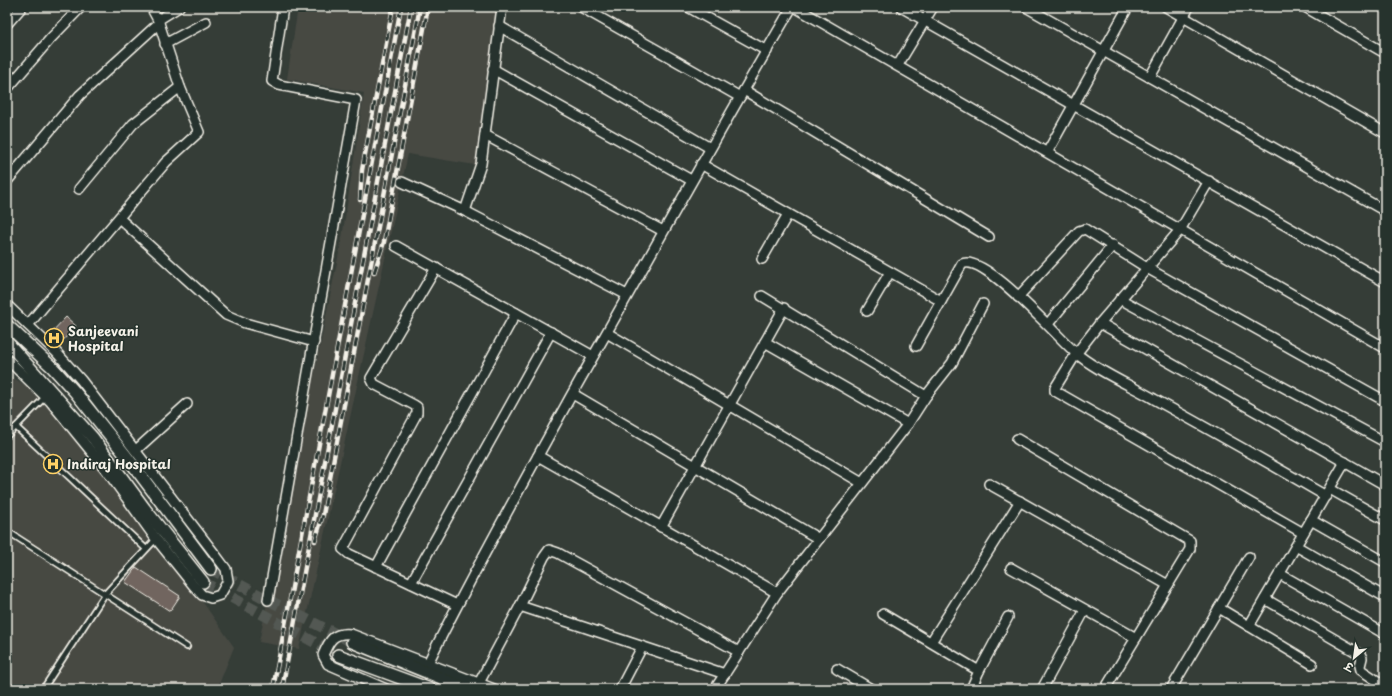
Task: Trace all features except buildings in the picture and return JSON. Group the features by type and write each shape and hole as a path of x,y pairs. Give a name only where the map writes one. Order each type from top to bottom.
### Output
{"street":[{"path":"7,89 51,38 81,7"},
{"path":"28,325 166,162 199,132 180,87 158,21 150,7"},
{"path":"7,181 80,95 158,21 179,7"},
{"path":"268,600 356,100 279,86 272,81 283,7"},
{"path":"465,211 479,170 502,7"},
{"path":"581,7 742,94 989,236"},
{"path":"688,7 767,50"},
{"path":"428,663 457,605 627,295 710,148 793,7 1048,151 1180,230 1385,348"},
{"path":"901,7 1385,282"},
{"path":"898,66 933,7"},
{"path":"1026,7 1385,211"},
{"path":"1048,151 1128,7"},
{"path":"1166,7 1385,133"},
{"path":"1150,77 1189,7"},
{"path":"1305,7 1385,53"},
{"path":"7,24 21,8"},
{"path":"166,44 206,22"},
{"path":"499,26 710,148"},
{"path":"493,69 692,180"},
{"path":"79,189 133,124 180,87"},
{"path":"485,135 663,231"},
{"path":"701,164 941,301"},
{"path":"1209,181 1180,230 1100,323 1076,354 1055,388 1057,394 1303,533"},
{"path":"402,182 465,211 627,295"},
{"path":"762,258 788,214"},
{"path":"118,218 226,315 245,323 314,342"},
{"path":"1018,297 1082,229 1089,230 1147,268 1385,401"},
{"path":"1048,324 1113,245"},
{"path":"396,246 594,356"},
{"path":"916,346 962,264 966,262 972,263 988,272 1018,297 1048,324 1076,354 1328,493 1385,520"},
{"path":"436,268 371,378 374,384 414,405 418,410 344,545 344,549 349,554 457,605"},
{"path":"867,311 890,272"},
{"path":"762,296 784,308 926,396"},
{"path":"1120,299 1385,442"},
{"path":"715,689 777,593 908,424 926,396 952,363 983,304"},
{"path":"7,305 56,352 81,380 226,569 227,584 220,595 211,598 198,590 156,539 107,471 46,396 7,359"},
{"path":"660,527 696,466 784,308"},
{"path":"376,567 516,313"},
{"path":"1100,323 1385,485"},
{"path":"7,325 53,368 75,392 127,456 212,569"},
{"path":"411,584 551,332"},
{"path":"606,333 862,483"},
{"path":"7,342 93,438 145,509 203,582"},
{"path":"765,342 908,424"},
{"path":"573,394 819,539"},
{"path":"136,450 187,404"},
{"path":"1017,439 1190,541 1190,549 1106,689"},
{"path":"538,456 777,593"},
{"path":"1249,626 1345,462"},
{"path":"989,484 1168,585"},
{"path":"931,642 1020,502"},
{"path":"1311,520 1385,562"},
{"path":"1296,546 1385,597"},
{"path":"479,683 549,550 554,551 739,652"},
{"path":"1170,689 1249,557"},
{"path":"1011,568 1136,638"},
{"path":"1280,574 1385,634"},
{"path":"1265,599 1360,654 1362,658 1360,666 1361,670 1385,686"},
{"path":"520,606 725,674"},
{"path":"1219,608 1312,664"},
{"path":"1042,689 1085,610"},
{"path":"883,614 979,671"},
{"path":"971,689 1008,617"},
{"path":"386,689 328,664 323,655 330,639 333,636 343,633 351,634 494,689"},
{"path":"352,642 468,689"},
{"path":"620,689 642,647"},
{"path":"338,656 430,689"},
{"path":"837,669 871,689"}],"lane":[{"path":"7,436 46,396"},
{"path":"16,427 146,549"},
{"path":"7,531 187,647"},
{"path":"43,689 105,594 156,539"}],"shaded area":[{"path":"298,7 504,7 475,165 408,154 299,649 259,642 342,238 364,93 287,79"},
{"name":"Indiraj Hospital","path":"7,374 43,396 154,532 234,647 217,689 7,689"}],"tunnel":[{"path":"211,569 268,600 352,642"},
{"path":"203,582 338,655"}],"railway":[{"path":"360,200 362,170 393,7"},
{"path":"273,689 401,7"},
{"path":"282,689 411,7"},
{"path":"315,541 323,515 420,7"},
{"path":"374,273 384,242 428,7"}],"place":[{"name":"Sanjeevani Hospital","path":"54,338"},
{"name":"Indiraj Hospital","path":"53,464"}]}
